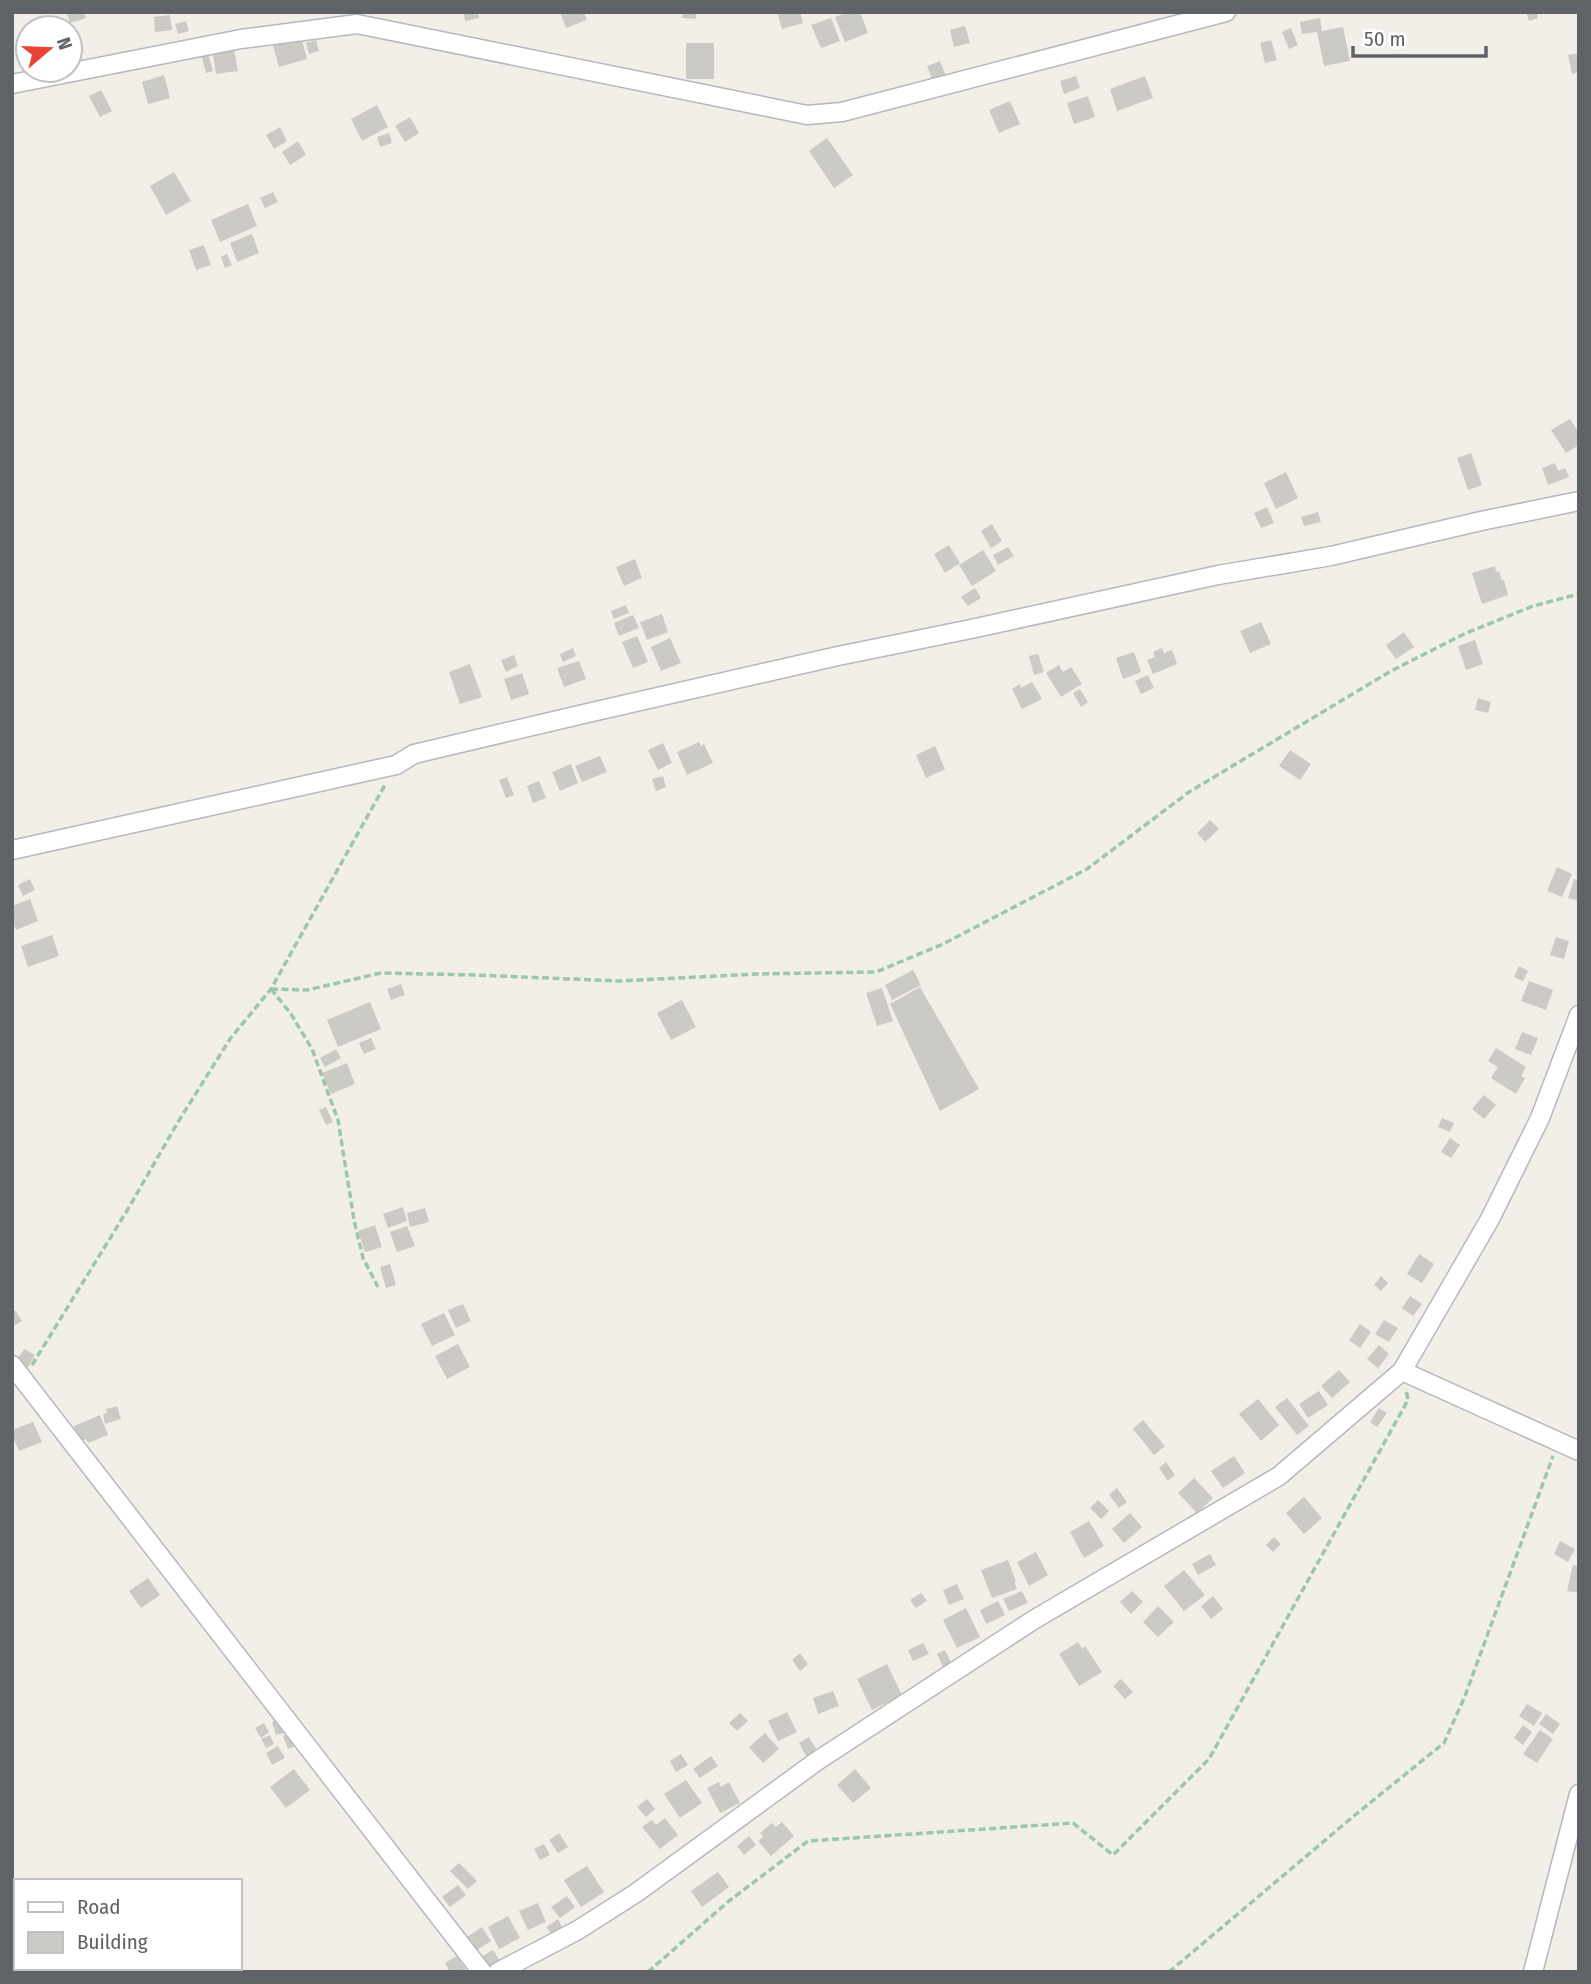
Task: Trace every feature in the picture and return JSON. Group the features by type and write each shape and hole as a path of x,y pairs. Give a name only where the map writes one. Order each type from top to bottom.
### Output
{"street":[{"path":"12,84 241,40 357,24 807,115 842,112 1226,12"},
{"path":"12,850 396,765 414,754 812,662 1218,575 1331,556 1579,501"},
{"path":"498,1972 578,1930 636,1894 817,1761 1035,1619 1279,1475 1402,1371 1490,1219 1540,1118 1579,1015"},
{"path":"1402,1371 1579,1451"},
{"path":"18,1372 482,1972"},
{"path":"1533,1972 1579,1794"}],"path":[{"path":"271,989 307,990 381,974 620,981 756,974 876,972 943,944 1087,869 1189,792 1391,671 1533,606 1579,594"},
{"path":"18,1372 230,1039 271,989 396,765"},
{"path":"271,989 291,1014 312,1049 338,1120 363,1258 378,1287"},
{"path":"648,1972 729,1900 808,1841 1073,1823 1113,1855 1209,1759 1408,1400 1402,1371"},
{"path":"1170,1972 1444,1743 1465,1696 1559,1441"}],"building":[{"path":"66,12 84,12 86,18 84,14"},
{"path":"464,12 478,12 479,18 465,21"},
{"path":"560,12 584,12 587,20 566,28"},
{"path":"683,12 696,12 696,19 682,18"},
{"path":"777,12 800,12 803,23 782,29"},
{"path":"848,12 860,12 868,33 845,42 835,17"},
{"path":"1526,12 1537,12 1538,18 1529,21"},
{"path":"170,15 172,30 155,32 154,17"},
{"path":"831,18 840,41 821,48 811,25"},
{"path":"1320,18 1322,31 1343,27 1350,61 1324,66 1317,32 1302,34 1300,22"},
{"path":"186,21 189,31 178,34 175,24"},
{"path":"965,26 970,43 954,47 950,30"},
{"path":"1291,28 1298,45 1289,49 1282,32"},
{"path":"302,40 307,59 279,67 273,46"},
{"path":"316,40 319,51 309,54 306,43"},
{"path":"1271,40 1277,60 1265,63 1260,43"},
{"path":"686,43 714,43 714,79 686,79"},
{"path":"233,44 238,71 216,74 212,47"},
{"path":"208,53 213,71 206,73 201,55"},
{"path":"1579,53 1579,72 1572,74 1568,55"},
{"path":"940,61 946,76 933,82 927,66"},
{"path":"164,75 170,98 148,104 142,82"},
{"path":"1076,76 1080,88 1064,94 1060,81"},
{"path":"1145,76 1153,98 1117,111 1110,89"},
{"path":"101,90 112,111 100,117 89,96"},
{"path":"1088,96 1095,117 1074,124 1067,103"},
{"path":"1010,101 1020,124 999,133 989,110"},
{"path":"377,105 388,127 362,141 351,119"},
{"path":"410,117 419,133 405,142 395,126"},
{"path":"280,127 287,141 274,149 266,135"},
{"path":"389,133 392,143 380,147 377,137"},
{"path":"827,138 853,175 834,188 809,151"},
{"path":"298,141 306,155 290,165 282,152"},
{"path":"174,172 191,201 166,215 150,186"},
{"path":"273,192 278,202 265,208 260,198"},
{"path":"248,204 257,226 220,242 211,220"},
{"path":"252,234 259,253 237,262 230,243"},
{"path":"204,245 211,265 196,270 189,250"},
{"path":"227,254 232,265 225,268 221,257"},
{"path":"1570,419 1579,433 1579,445 1566,453 1551,430"},
{"path":"1471,453 1482,485 1468,490 1457,458"},
{"path":"1555,463 1558,471 1565,468 1569,477 1548,485 1542,468"},
{"path":"1286,472 1298,498 1276,509 1264,483"},
{"path":"1267,507 1274,523 1261,528 1254,513"},
{"path":"1318,512 1321,522 1304,526 1301,517"},
{"path":"992,524 1002,541 991,548 981,531"},
{"path":"949,545 960,563 945,573 934,554"},
{"path":"1008,547 1014,556 998,565 993,555"},
{"path":"983,550 996,571 972,586 959,565"},
{"path":"635,559 642,578 624,586 616,567"},
{"path":"1495,566 1496,572 1499,571 1502,581 1504,580 1508,595 1482,604 1472,573"},
{"path":"975,588 981,598 968,606 961,597"},
{"path":"626,605 629,613 614,619 611,611"},
{"path":"662,614 668,632 647,640 640,622"},
{"path":"633,615 639,628 619,636 614,623"},
{"path":"1261,622 1271,644 1250,653 1240,631"},
{"path":"1404,632 1414,647 1396,659 1386,645"},
{"path":"637,636 648,662 633,668 622,642"},
{"path":"670,638 681,663 661,671 651,647"},
{"path":"1475,640 1483,664 1466,670 1458,646"},
{"path":"573,648 576,656 563,662 560,654"},
{"path":"1162,648 1164,653 1172,650 1177,664 1153,674 1147,660 1155,657 1153,652"},
{"path":"1134,652 1141,672 1123,679 1116,658"},
{"path":"1038,654 1044,672 1034,675 1029,656"},
{"path":"514,655 518,666 506,672 501,660"},
{"path":"579,661 586,679 564,687 557,668"},
{"path":"470,664 482,697 460,704 449,672"},
{"path":"1059,665 1063,672 1071,667 1082,684 1061,697 1046,673"},
{"path":"522,673 529,694 511,700 504,679"},
{"path":"1148,675 1154,688 1141,694 1135,681"},
{"path":"1032,682 1042,699 1022,709 1012,689"},
{"path":"1080,689 1088,702 1081,707 1073,693"},
{"path":"1478,698 1491,702 1488,713 1475,710"},
{"path":"699,742 701,746 704,744 713,763 687,775 677,752"},
{"path":"663,743 672,763 658,770 648,750"},
{"path":"935,746 945,769 926,778 916,755"},
{"path":"1290,750 1311,764 1300,780 1279,766"},
{"path":"600,756 607,772 582,782 575,766"},
{"path":"571,764 578,783 560,791 552,772"},
{"path":"663,776 666,787 656,791 652,779"},
{"path":"507,777 514,795 506,798 499,780"},
{"path":"539,781 546,798 533,803 527,786"},
{"path":"1210,820 1219,829 1205,842 1197,833"},
{"path":"1557,867 1572,874 1562,897 1547,891"},
{"path":"30,879 35,890 23,896 18,885"},
{"path":"1574,879 1579,880 1579,901 1568,898"},
{"path":"30,899 38,921 16,930 12,919 12,906"},
{"path":"52,935 59,956 28,967 21,946"},
{"path":"1556,937 1569,941 1564,959 1550,955"},
{"path":"1519,966 1528,971 1523,981 1514,977"},
{"path":"913,970 921,985 892,1000 885,985"},
{"path":"1529,981 1553,990 1546,1010 1521,1001"},
{"path":"401,984 405,995 391,1000 387,989"},
{"path":"920,987 979,1089 940,1111 890,1004"},
{"path":"882,988 893,1021 877,1026 866,993"},
{"path":"682,1000 696,1027 671,1040 657,1013"},
{"path":"370,1002 381,1029 338,1047 327,1020"},
{"path":"1522,1032 1538,1038 1531,1055 1515,1049"},
{"path":"371,1038 376,1049 364,1054 359,1043"},
{"path":"1496,1048 1526,1067 1521,1076 1525,1078 1516,1094 1491,1078 1498,1067 1488,1061"},
{"path":"336,1049 341,1058 325,1067 320,1058"},
{"path":"347,1063 355,1084 331,1094 322,1073"},
{"path":"1484,1095 1496,1105 1484,1119 1472,1109"},
{"path":"326,1107 333,1122 326,1125 319,1110"},
{"path":"1442,1118 1454,1123 1450,1132 1438,1127"},
{"path":"1450,1138 1460,1145 1451,1158 1441,1152"},
{"path":"403,1207 407,1221 388,1228 383,1214"},
{"path":"425,1208 429,1222 410,1227 407,1213"},
{"path":"375,1225 382,1247 365,1252 358,1231"},
{"path":"407,1226 415,1246 397,1252 390,1232"},
{"path":"1419,1254 1434,1264 1422,1283 1407,1274"},
{"path":"390,1264 396,1285 386,1288 380,1267"},
{"path":"1381,1276 1388,1283 1381,1291 1374,1285"},
{"path":"1410,1296 1422,1304 1413,1316 1402,1308"},
{"path":"463,1304 471,1321 456,1328 448,1310"},
{"path":"15,1310 22,1321 12,1327 12,1312"},
{"path":"444,1313 455,1335 432,1346 421,1324"},
{"path":"1384,1320 1398,1328 1389,1342 1375,1334"},
{"path":"1360,1324 1371,1332 1360,1348 1349,1340"},
{"path":"458,1344 470,1367 447,1379 435,1356"},
{"path":"1379,1345 1389,1354 1378,1368 1367,1359"},
{"path":"24,1349 35,1355 27,1369 16,1362"},
{"path":"1339,1370 1350,1382 1332,1398 1321,1386"},
{"path":"1319,1391 1328,1405 1308,1418 1299,1404"},
{"path":"1287,1398 1309,1426 1297,1435 1275,1407"},
{"path":"1258,1399 1279,1425 1261,1441 1239,1414"},
{"path":"117,1406 121,1419 105,1424 103,1414 107,1413 106,1409"},
{"path":"1379,1408 1387,1413 1377,1427 1370,1422"},
{"path":"100,1415 108,1435 88,1443 86,1439 81,1442 74,1426"},
{"path":"1143,1420 1165,1446 1154,1455 1133,1429"},
{"path":"33,1422 42,1442 19,1451 12,1430"},
{"path":"1234,1456 1245,1473 1223,1488 1211,1471"},
{"path":"1166,1462 1175,1475 1168,1481 1159,1468"},
{"path":"1194,1478 1213,1498 1197,1513 1178,1493"},
{"path":"1117,1488 1127,1502 1119,1508 1109,1495"},
{"path":"1304,1497 1322,1518 1304,1534 1286,1513"},
{"path":"1098,1500 1109,1511 1101,1519 1090,1508"},
{"path":"1130,1513 1142,1527 1124,1543 1112,1529"},
{"path":"1089,1521 1104,1546 1084,1558 1070,1532"},
{"path":"1274,1537 1281,1544 1273,1552 1266,1545"},
{"path":"1560,1541 1575,1549 1568,1562 1554,1554"},
{"path":"1036,1552 1048,1575 1029,1586 1017,1562"},
{"path":"1210,1554 1216,1565 1198,1575 1192,1564"},
{"path":"1008,1560 1017,1589 992,1598 981,1570"},
{"path":"1573,1565 1579,1566 1579,1593 1567,1591"},
{"path":"1184,1570 1205,1595 1184,1611 1164,1586"},
{"path":"148,1578 160,1595 141,1608 129,1591"},
{"path":"957,1584 964,1599 949,1605 943,1590"},
{"path":"1022,1591 1028,1603 1009,1611 1003,1599"},
{"path":"1132,1591 1143,1602 1131,1614 1120,1602"},
{"path":"921,1593 927,1601 916,1608 910,1600"},
{"path":"1213,1596 1223,1609 1211,1619 1201,1606"},
{"path":"998,1601 1005,1615 986,1624 980,1610"},
{"path":"1158,1606 1174,1622 1158,1637 1143,1622"},
{"path":"966,1608 980,1637 957,1648 943,1620"},
{"path":"1078,1642 1082,1648 1085,1646 1102,1672 1079,1686 1059,1654"},
{"path":"923,1643 929,1654 913,1661 908,1650"},
{"path":"945,1650 953,1667 945,1671 937,1654"},
{"path":"800,1653 808,1664 800,1671 792,1660"},
{"path":"887,1664 902,1695 872,1710 857,1679"},
{"path":"1121,1679 1133,1692 1125,1699 1113,1686"},
{"path":"833,1691 839,1706 818,1714 813,1698"},
{"path":"1527,1704 1542,1713 1534,1726 1519,1716"},
{"path":"787,1712 797,1732 778,1741 768,1721"},
{"path":"740,1713 748,1721 737,1731 729,1723"},
{"path":"1546,1714 1560,1724 1553,1734 1539,1724"},
{"path":"280,1719 284,1733 276,1735 272,1722"},
{"path":"264,1723 269,1732 261,1738 255,1728"},
{"path":"1523,1725 1532,1732 1523,1745 1514,1738"},
{"path":"1540,1730 1553,1739 1537,1763 1523,1754"},
{"path":"291,1733 296,1746 288,1749 283,1736"},
{"path":"765,1733 779,1749 763,1763 749,1747"},
{"path":"270,1735 274,1744 266,1748 261,1739"},
{"path":"809,1737 818,1752 807,1758 799,1743"},
{"path":"278,1746 285,1758 272,1765 266,1753"},
{"path":"681,1754 688,1765 676,1772 670,1761"},
{"path":"711,1756 718,1766 700,1778 693,1769"},
{"path":"294,1769 310,1790 286,1808 270,1787"},
{"path":"855,1769 871,1788 853,1803 837,1785"},
{"path":"686,1780 702,1803 680,1818 664,1794"},
{"path":"719,1782 721,1787 729,1782 740,1803 720,1813 707,1788"},
{"path":"647,1799 655,1809 646,1817 637,1807"},
{"path":"665,1818 678,1835 660,1849 642,1827 652,1820 656,1825"},
{"path":"782,1822 794,1836 771,1856 758,1841 763,1837 760,1833 772,1823 776,1827"},
{"path":"559,1833 568,1847 558,1853 549,1840"},
{"path":"749,1836 756,1845 744,1855 737,1846"},
{"path":"544,1844 550,1855 540,1860 534,1849"},
{"path":"459,1863 477,1881 468,1889 450,1871"},
{"path":"587,1866 604,1892 581,1907 564,1880"},
{"path":"718,1872 729,1887 702,1907 691,1891"},
{"path":"458,1885 466,1895 450,1907 442,1897"},
{"path":"567,1896 575,1907 560,1918 551,1907"},
{"path":"538,1903 546,1922 528,1930 519,1911"},
{"path":"508,1916 520,1938 499,1949 488,1927"},
{"path":"558,1919 562,1927 551,1934 546,1927"},
{"path":"482,1927 491,1941 474,1952 465,1938"},
{"path":"493,1950 500,1961 486,1969 479,1958"},
{"path":"457,1956 466,1970 450,1972 445,1963"}]}
